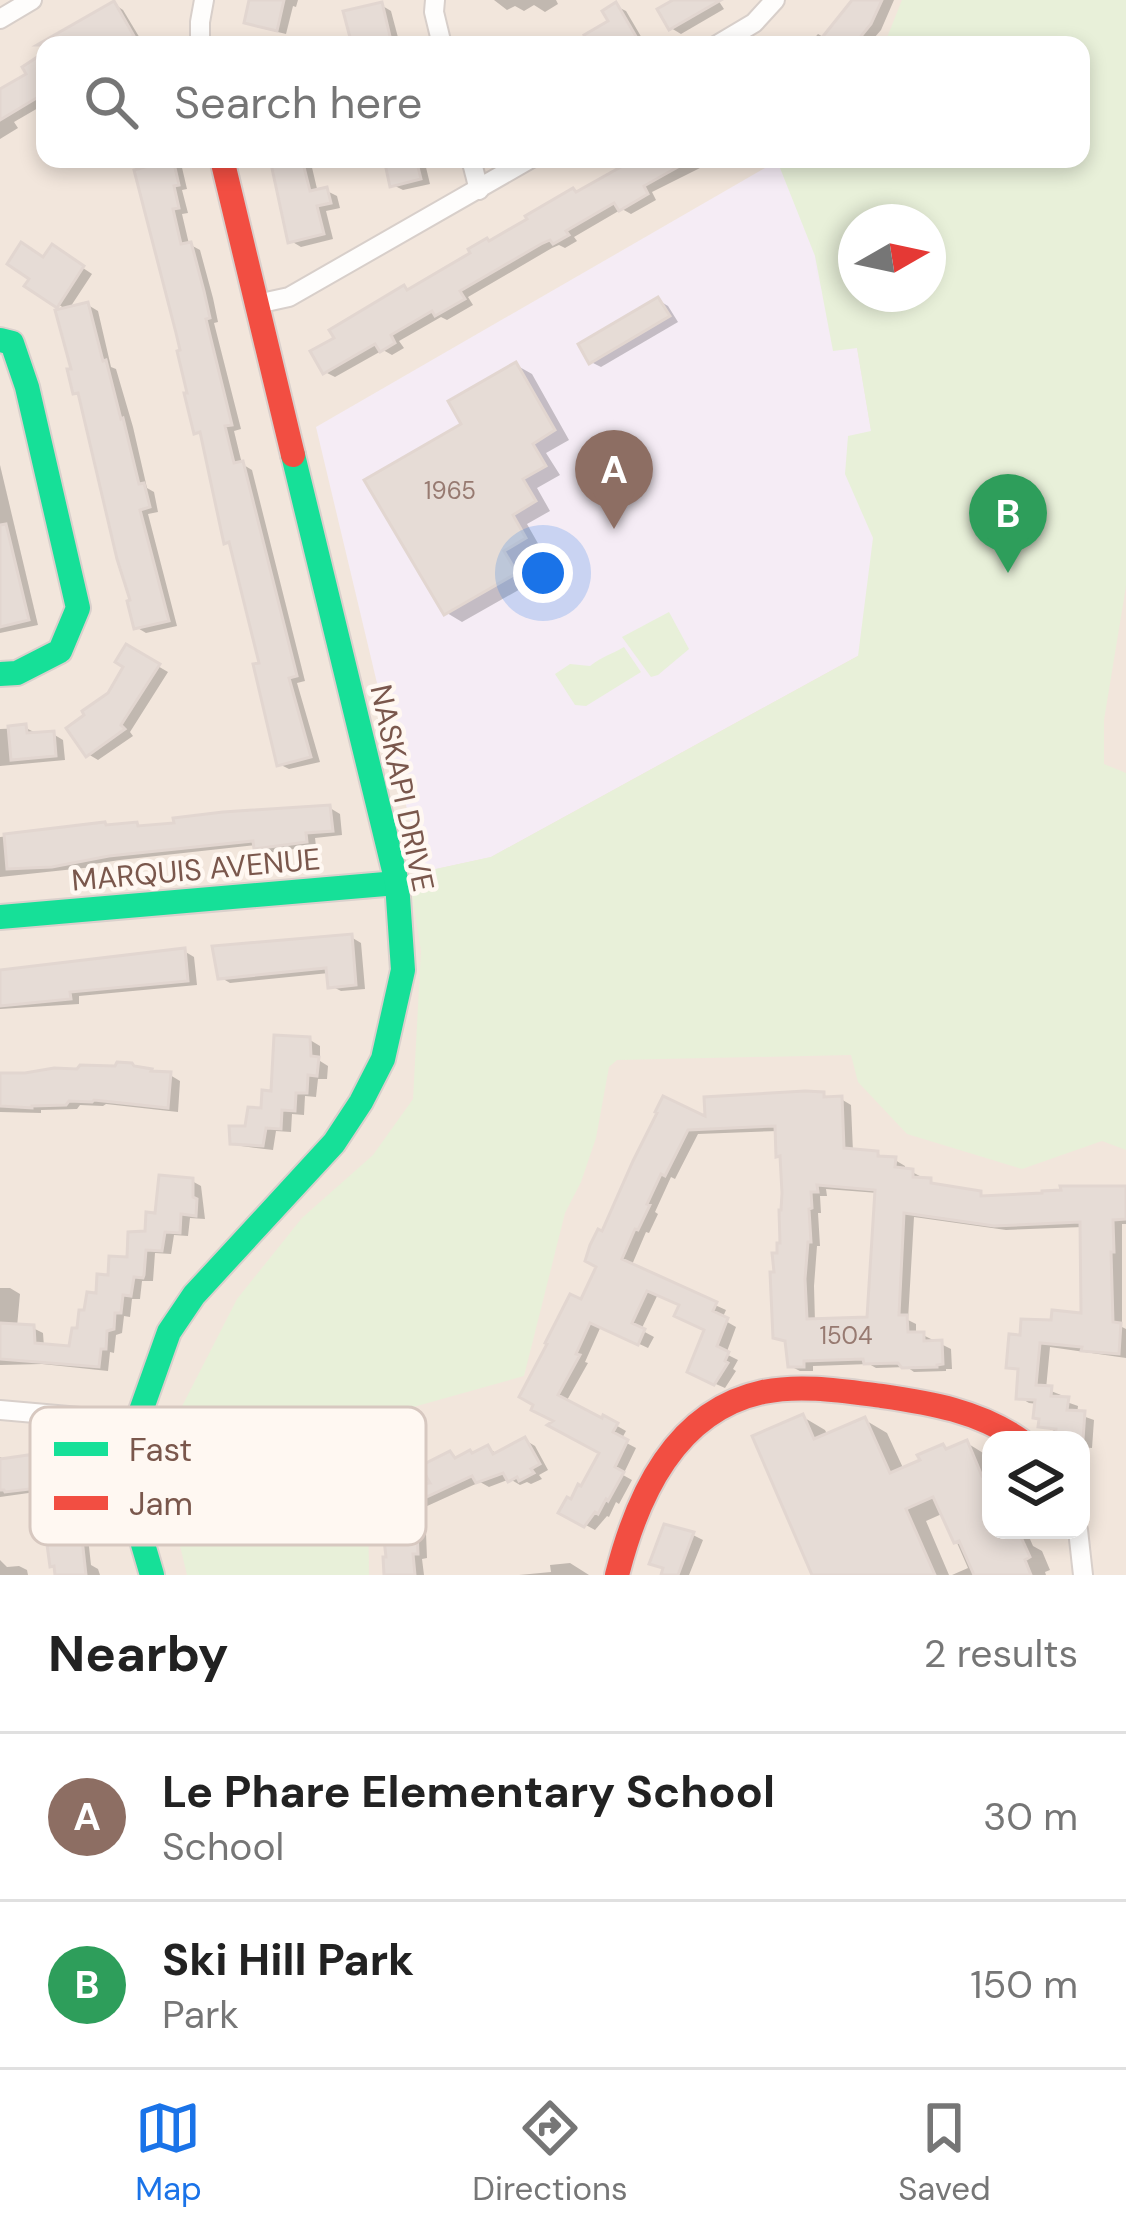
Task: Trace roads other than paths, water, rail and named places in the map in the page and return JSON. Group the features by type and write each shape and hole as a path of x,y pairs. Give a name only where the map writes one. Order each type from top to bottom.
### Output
{"street":[{"path":"0,19 32,0"},
{"path":"201,36 204,0"},
{"path":"436,0 440,36"},
{"path":"733,36 754,23 775,0"},
{"name":"NASKAPI DRIVE","path":"142,1407 169,1332 194,1295 334,1143 362,1102 383,1059 403,970 397,883 224,168"},
{"path":"473,168 479,190"},
{"path":"256,304 289,297 515,168"},
{"path":"0,340 11,343 27,387 78,608 60,651 17,673 0,674"},
{"name":"MARQUIS AVENUE","path":"0,917 397,883"},
{"path":"616,1575 630,1526 663,1460 695,1424 716,1408 743,1397 764,1391 821,1389 932,1402 1002,1431"},
{"path":"0,1411 30,1413"},
{"path":"1079,1539 1083,1575"},
{"name":"NASKAPI DRIVE","path":"143,1545 152,1575"}],"place":[{"name":"Le Phare Elementary School","path":"614,529"},
{"name":"Ski Hill Park","path":"1008,573"}]}
